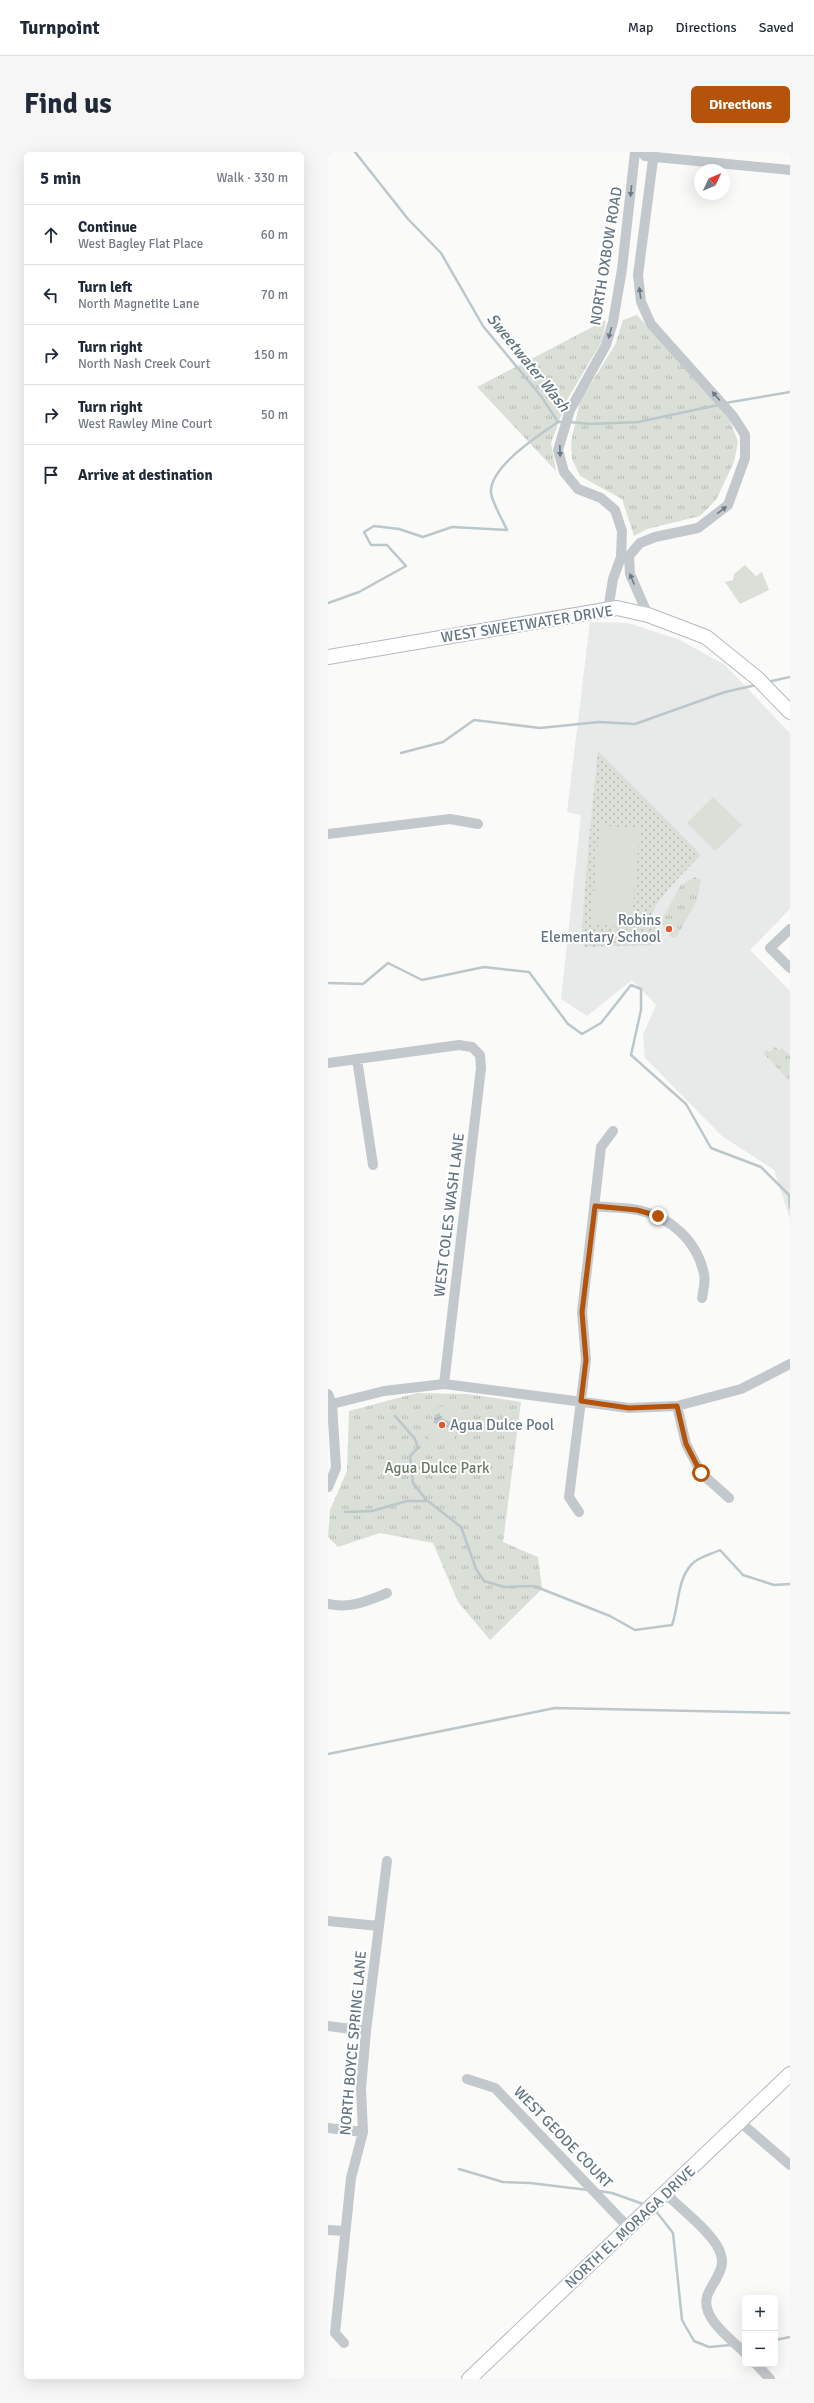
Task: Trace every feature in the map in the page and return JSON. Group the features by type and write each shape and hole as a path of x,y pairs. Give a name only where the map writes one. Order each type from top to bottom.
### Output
{"street":[{"name":"NORTH OXBOW ROAD","path":"608,610 613,579 621,557 622,531 615,510 601,498 578,489 564,472 558,450 570,410 606,345 613,322 622,269 635,152"},
{"path":"642,152 645,156 654,154 790,170"},
{"path":"648,614 630,574 629,556 640,543 655,537 698,528 728,505 745,458 745,435 733,416 651,324 641,302 638,275 654,154"},
{"name":"WEST SWEETWATER DRIVE","path":"328,657 617,608 648,614 706,637 758,678 790,712"},
{"path":"328,834 450,819 478,824"},
{"path":"790,929 770,948 790,968"},
{"name":"WEST COLES WASH LANE","path":"357,1060 459,1045 478,1048 481,1068 444,1384"},
{"path":"328,1063 357,1060 373,1165"},
{"path":"579,1512 569,1497 586,1360 582,1312 601,1147 613,1131"},
{"path":"595,1206 637,1210 658,1216 676,1227 689,1240 697,1254 705,1275 702,1298"},
{"path":"332,1404 384,1391 444,1384 629,1408 677,1406 741,1389 790,1364"},
{"path":"328,1394 332,1404 336,1468 328,1487"},
{"path":"677,1406 686,1444 701,1473 729,1498"},
{"path":"328,1604 339,1607 358,1605 387,1593"},
{"name":"NORTH BOYCE SPRING LANE","path":"344,2343 335,2333 344,2231 351,2178 363,2132 361,2089 366,2031 387,1861"},
{"path":"328,1921 378,1926"},
{"path":"328,2026 366,2031"},
{"name":"NORTH EL MORAGA DRIVE","path":"469,2379 666,2194 790,2074"},
{"name":"WEST GEODE COURT","path":"467,2079 495,2088 629,2228"},
{"path":"740,2122 790,2165"},
{"path":"328,2128 363,2132"},
{"path":"666,2194 709,2235 721,2254 722,2263 719,2273 707,2297 706,2305 709,2314 716,2324 742,2350"},
{"path":"328,2230 344,2231"},
{"path":"759,2367 770,2379"}],"shaded area":[{"name":"Robins Elementary School","path":"590,622 628,623 680,640 725,665 790,733 790,909 750,950 790,991 790,1219 774,1170 722,1136 645,1058 643,1035 656,1005 632,980 587,1016 561,999 581,815 567,812"}],"green space":[{"path":"637,315 729,418 738,442 734,462 716,500 700,516 647,529 634,536 622,499 580,476 572,459 571,442 580,401 615,345 623,320"},
{"path":"606,320 602,341 567,400 551,443 556,471 477,387"},
{"path":"745,565 756,576 762,572 769,590 740,604 725,582 733,580 734,574"},
{"path":"598,751 701,855 659,901 652,915 652,920 660,934 652,945 585,947 581,941"},
{"path":"713,797 742,825 715,851 687,823"},
{"path":"600,825 640,829 631,928 591,924"},
{"path":"695,877 701,880 697,900 676,938 670,936 661,922 680,886"},
{"path":"775,1047 779,1050 782,1048 790,1056 789,1080 763,1053 767,1050 770,1052"},
{"name":"Agua Dulce Park","path":"417,1393 467,1394 521,1402 503,1542 538,1557 542,1589 490,1640 458,1602 433,1543 380,1533 338,1547 328,1537 330,1510 347,1471 349,1411"},
{"name":"Agua Dulce Pool","path":"441,1406 461,1418 452,1445 428,1438 429,1434 423,1428 425,1424 431,1421 434,1409"}],"water":[{"name":"Agua Dulce Pool","path":"439,1413 443,1419 451,1422 449,1426 444,1429 441,1425 433,1423 435,1415"}],"waterway":[{"name":"Sweetwater Wash","path":"355,152 408,219 441,253 483,326 541,396 558,422 564,422"},
{"name":"Sweetwater Wash","path":"725,403 790,392"},
{"name":"Sweetwater Wash","path":"569,422 591,424 638,422 718,405"},
{"path":"328,603 359,592 406,566 387,545 371,545 364,532 374,526 399,529 423,537 452,527 507,530 492,497 491,493 493,483 498,473 506,463 528,443 558,422"},
{"path":"767,682 790,677"},
{"path":"401,753 443,742 474,720 540,728 599,722 635,724 725,692 756,685"},
{"path":"328,983 363,984 388,963 422,980 484,967 529,972 568,1024 582,1034 601,1023 631,985 641,989 641,1010 631,1055 686,1104 711,1148 761,1167 789,1195 790,1208"},
{"path":"395,1416 415,1439 418,1448 410,1456 413,1483 427,1501"},
{"path":"345,1512 372,1511 407,1501 428,1501 461,1527 476,1569 484,1581 504,1587 534,1586 610,1616 635,1630 672,1625 681,1585 687,1570 698,1559 720,1550 743,1575 774,1585 790,1584"},
{"path":"328,1754 555,1708 790,1713"},
{"path":"459,2169 503,2182 530,2183 588,2190"},
{"path":"599,2191 612,2193 646,2205"},
{"path":"655,2210 673,2233 682,2320 694,2341 709,2347 731,2345"},
{"path":"778,2339 790,2337"}],"place":[{"name":"Robins Elementary School","path":"669,929"},
{"name":"Agua Dulce Pool","path":"442,1425"}],"route":[{"path":"658,1216 637,1210 595,1206 582,1312 586,1360 581,1401 629,1408 677,1406 686,1444 701,1473"}]}
